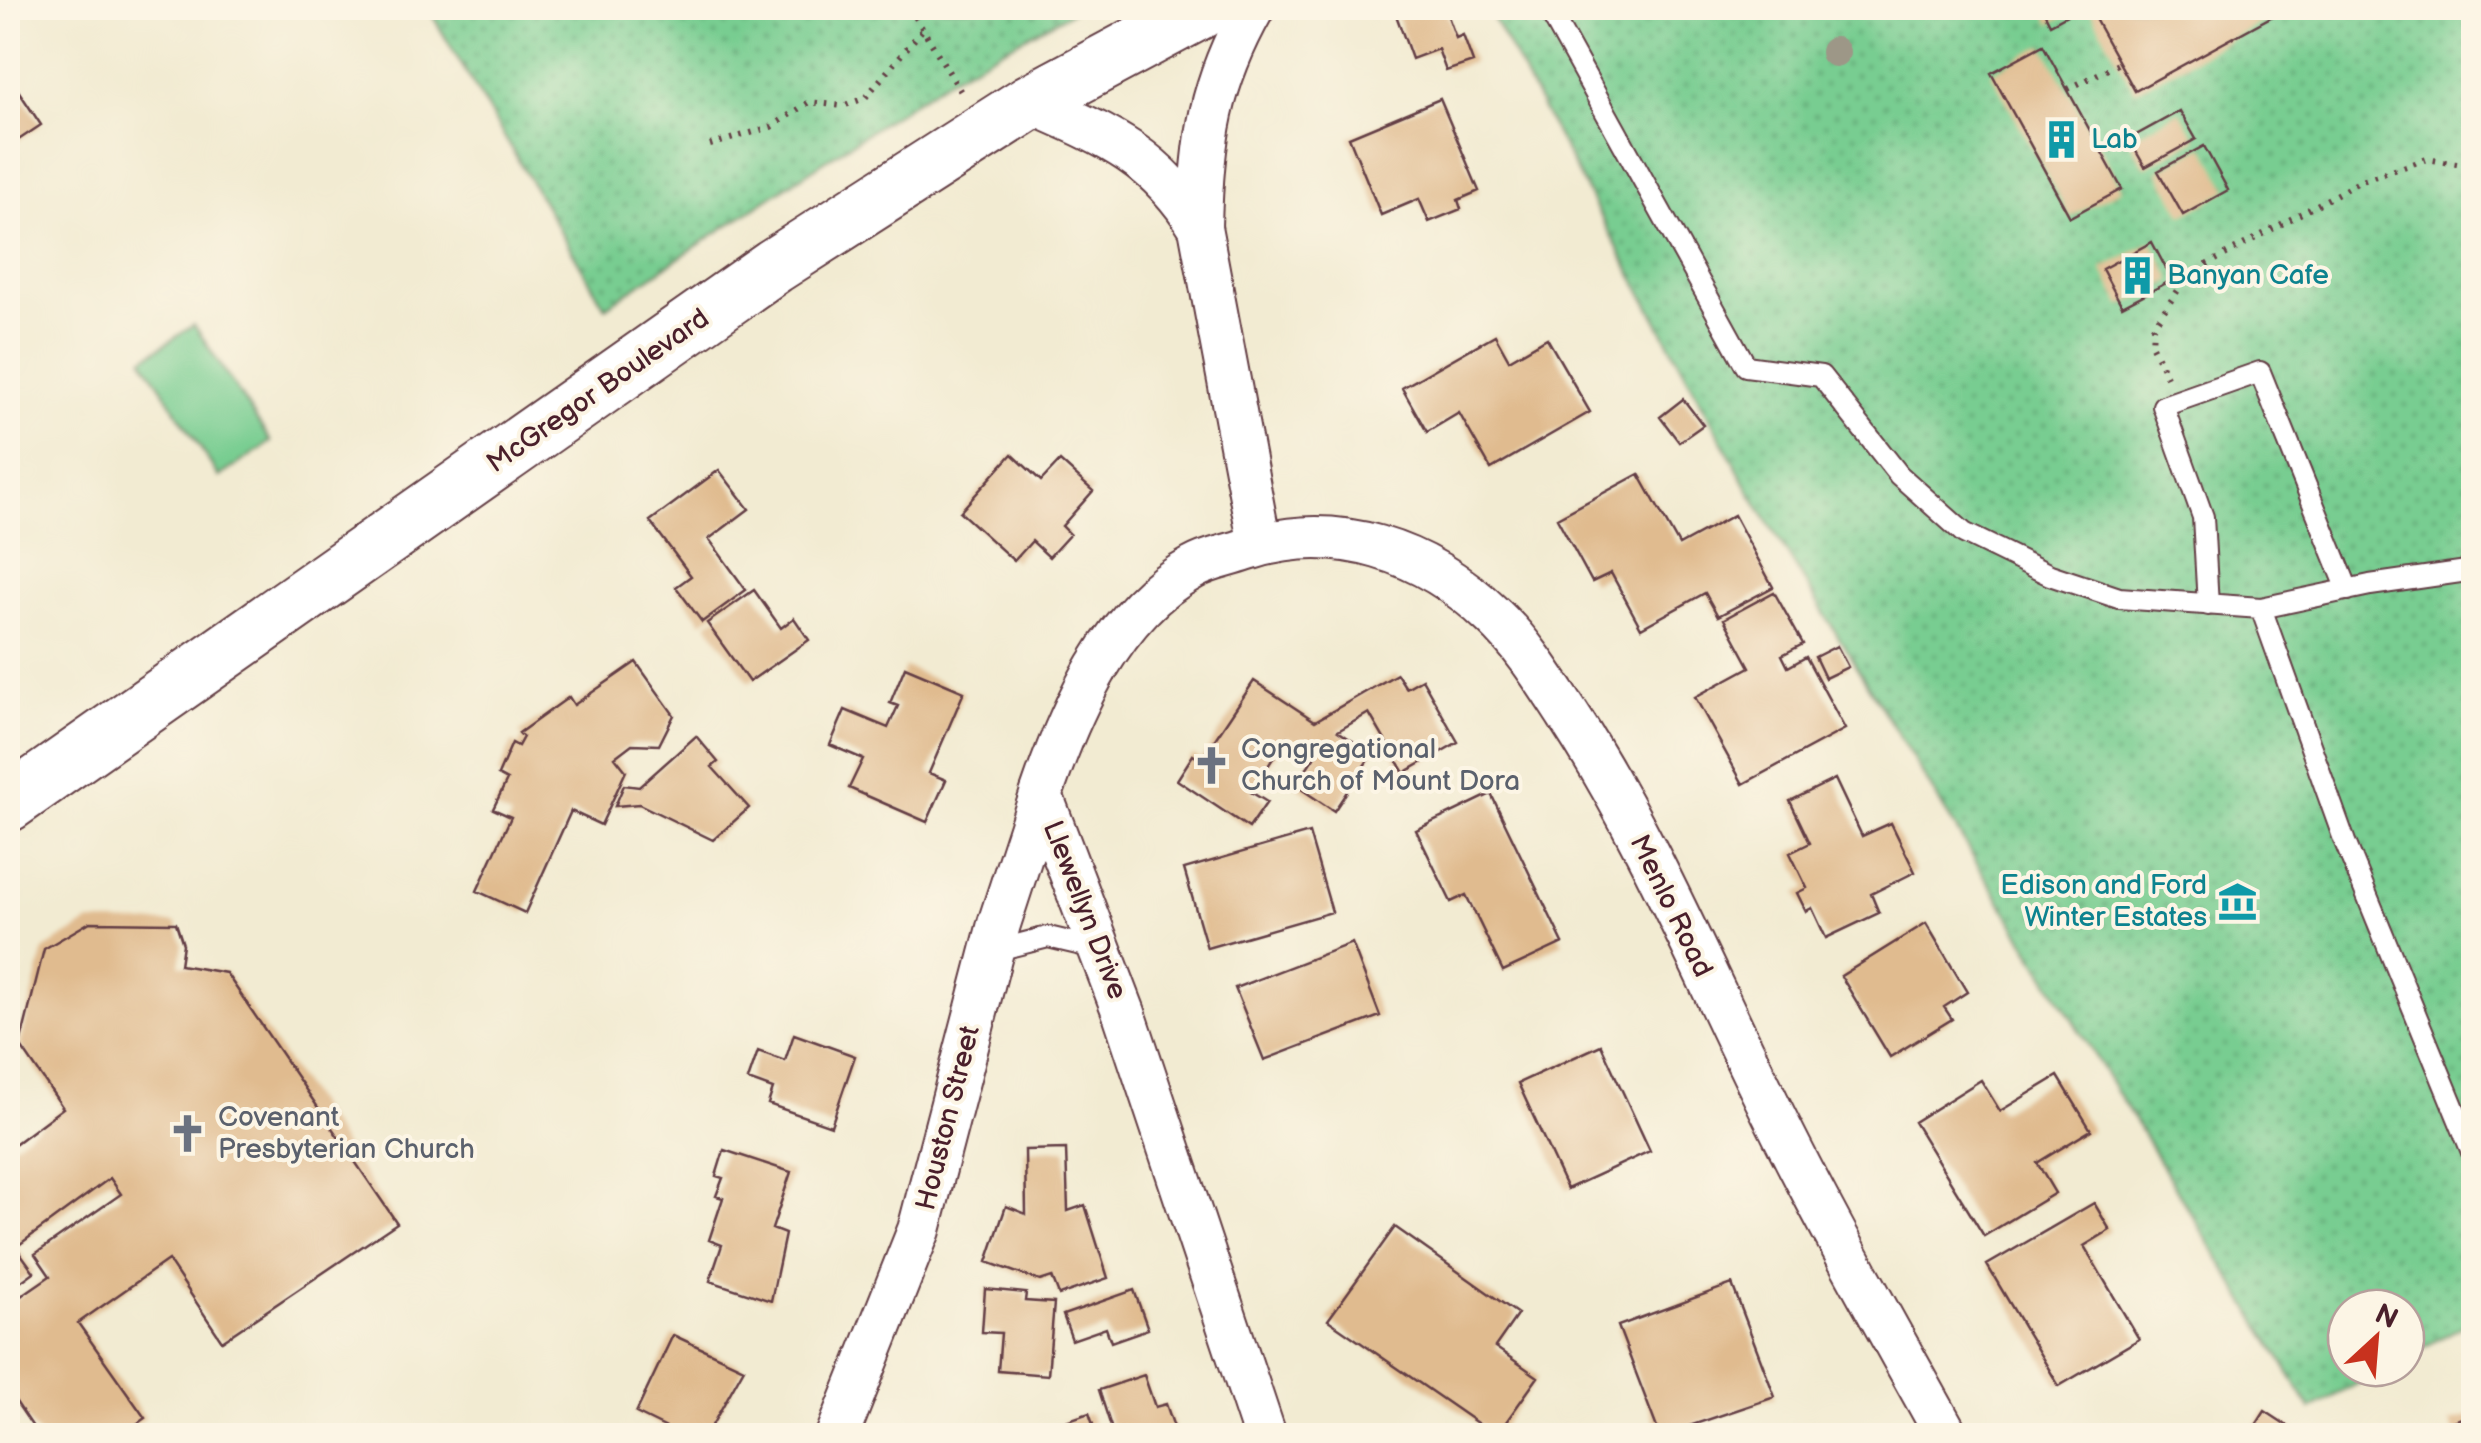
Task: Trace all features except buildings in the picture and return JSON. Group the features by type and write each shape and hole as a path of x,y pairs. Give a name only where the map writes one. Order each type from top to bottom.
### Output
{"main road":[{"name":"McGregor Boulevard","path":"8,804 774,266 1030,102 1206,8"}],"street":[{"path":"1252,8 1224,58 1208,114 1200,227 1260,545"},
{"path":"1030,102 1110,137 1151,164 1181,196 1200,227"},
{"name":"Menlo Road","path":"1260,545 1287,538 1334,536 1375,545 1419,563 1457,586 1523,646 1603,772 1801,1171 1948,1436"},
{"name":"Llewellyn Drive","path":"1260,545 1193,568 1143,606 1079,700 1042,795 1099,949 1265,1436"},
{"name":"Houston Street","path":"837,1436 920,1230 991,952 1042,795"}],"lane":[{"path":"1548,8 1746,366 1821,376 1899,475 1964,533 2050,574 2118,598 2208,605 2260,608 2474,570"},
{"path":"2208,605 2203,517 2163,406 2260,372 2348,590"},
{"path":"2260,608 2344,842 2474,1157"},
{"path":"991,952 1048,936 1099,949"}],"path":[{"path":"910,8 985,131"},
{"path":"1675,17 1690,8"},
{"path":"710,145 771,127 809,102 843,106 865,98 922,29"},
{"path":"2068,89 2120,64"},
{"path":"2178,400 2152,346 2153,326 2183,283 2208,264 2360,182 2428,159 2474,167"}],"green space":[{"path":"428,8 1079,8 951,77 605,307"},
{"name":"Edison and Ford Winter Estates","path":"1488,8 2473,8 2473,1320 2426,1346 2426,1288 2326,1288 2326,1388 2349,1388 2311,1409 1751,494"},
{"path":"194,325 271,442 219,477 143,359"}],"place":[{"name":"Lab","path":"2061,139"},
{"name":"Banyan Cafe","path":"2137,275"},
{"name":"Congregational Church of Mount Dora","path":"1211,765"},
{"name":"Edison and Ford Winter Estates","path":"2237,901"},
{"name":"Covenant Presbyterian Church","path":"188,1133"}]}
